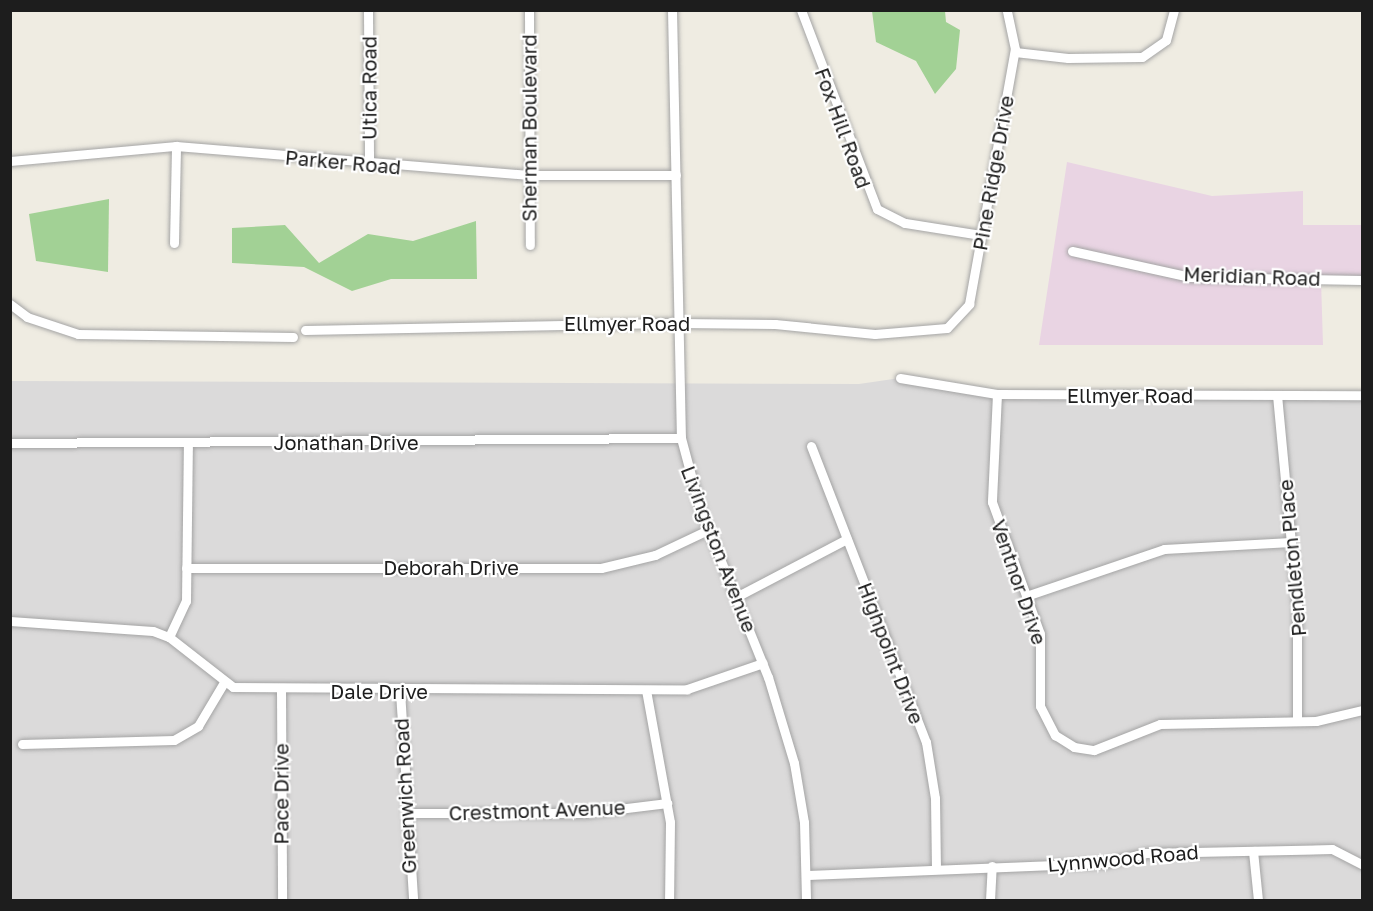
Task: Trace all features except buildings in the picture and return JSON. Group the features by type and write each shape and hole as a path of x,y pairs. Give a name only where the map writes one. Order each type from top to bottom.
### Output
{"street":[{"name":"Utica Road","path":"368,10 369,166"},
{"name":"Sherman Boulevard","path":"529,10 530,245"},
{"name":"Livingston Avenue","path":"672,10 681,438 708,530 763,663 801,792 807,875 806,900"},
{"name":"Fox Hill Road","path":"801,10 877,209 905,223 981,235"},
{"name":"Pine Ridge Drive","path":"947,328 969,304 1015,52 1007,10"},
{"path":"1015,52 1068,58 1142,57 1166,40 1174,10"},
{"name":"Parker Road","path":"10,161 176,146 369,166 530,175 676,175"},
{"path":"174,243 176,146"},
{"name":"Meridian Road","path":"1072,251 1190,277 1362,280"},
{"path":"10,304 27,316 78,334 293,337"},
{"name":"Ellmyer Road","path":"305,330 679,323 775,324 874,334 947,328"},
{"name":"Ellmyer Road","path":"900,378 997,394 1362,395"},
{"name":"Ventnor Drive","path":"997,394 992,502 1042,644 1043,717 1055,735 1074,747 1108,747 1160,724 1338,719 1362,710"},
{"name":"Pendleton Place","path":"1277,395 1300,663 1297,721"},
{"name":"Jonathan Drive","path":"10,443 681,438"},
{"path":"169,637 184,607 188,442"},
{"name":"Highpoint Drive","path":"811,446 931,759 936,868"},
{"name":"Deborah Drive","path":"186,568 601,568 655,555 708,530"},
{"path":"736,597 847,539"},
{"path":"1026,596 1164,549 1291,542"},
{"path":"10,621 169,637 223,684 198,726 174,740 22,744"},
{"name":"Dale Drive","path":"223,684 281,689 400,691 646,690 702,687 763,663"},
{"name":"Pace Drive","path":"281,689 282,900"},
{"path":"646,690 667,803 669,900"},
{"name":"Greenwich Road","path":"400,691 413,900"},
{"name":"Crestmont Avenue","path":"407,813 586,813 667,803"},
{"name":"Lynnwood Road","path":"807,875 1253,850 1332,849 1362,864"},
{"path":"1253,850 1258,900"},
{"path":"990,900 992,866"}],"shaded area":[{"path":"1067,162 1212,196 1303,191 1303,225 1362,225 1362,280 1321,280 1323,345 1039,345"},
{"path":"900,378 974,392 1362,395 1362,900 11,900 11,381 859,384"}],"green space":[{"path":"872,11 945,11 946,22 960,30 956,69 935,94 916,61 876,42"},
{"path":"109,199 108,272 36,261 29,214"},
{"path":"476,221 477,279 391,279 352,291 304,267 232,263 232,228 285,225 319,263 368,234 413,241"}]}
